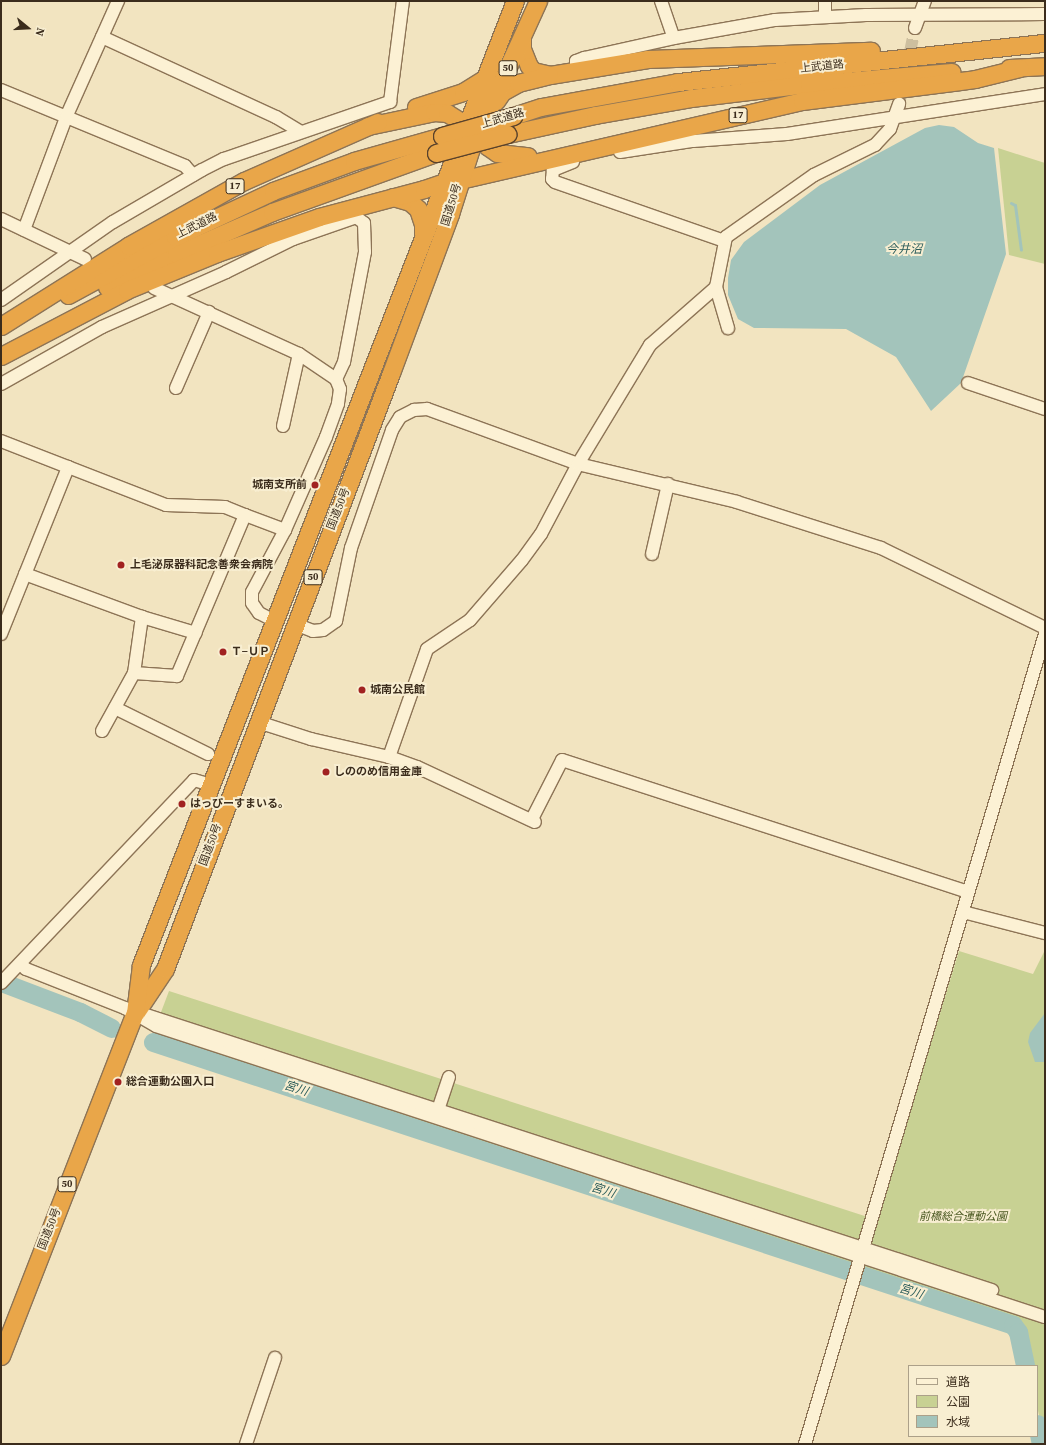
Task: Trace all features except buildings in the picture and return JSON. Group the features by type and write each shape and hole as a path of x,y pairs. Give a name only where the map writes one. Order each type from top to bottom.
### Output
{"highway":[{"name":"国道50号","path":"136,1013 141,964 211,786 273,620 422,242 452,181 471,132 485,78 515,1"},
{"name":"国道50号","path":"471,132 488,111 538,1"},
{"name":"17","path":"522,38 522,49 529,66 533,71 550,75 618,62 676,57 938,49 964,52"},
{"name":"上武道路","path":"1,335 66,296 221,214 324,172 541,108 678,82 1045,43"},
{"name":"上武道路","path":"1,347 92,295 176,254 272,212 436,153 508,134 595,115 691,98 903,75 1045,66"},
{"name":"17","path":"1,356 127,290 217,253 319,217 452,181 565,155 614,148 802,101 975,79 1020,68"},
{"path":"488,111 502,92 518,83 550,75"},
{"name":"17","path":"1,326 128,246 244,181 368,126 463,92 485,78"},
{"name":"17","path":"368,126 441,112 454,115 471,132"},
{"path":"471,132 487,146 502,155 527,156 559,152 565,155"},
{"name":"国道50号","path":"1,1356 136,1013 165,970 450,214 452,181"},
{"path":"393,197 410,202 418,209 423,224 422,242"}],"street":[{"path":"24,230 67,115 118,1"},
{"path":"1,300 70,251 193,175 224,159 390,102 403,1"},
{"path":"661,1 674,38"},
{"path":"825,1 825,17"},
{"path":"915,28 925,1"},
{"path":"576,70 576,61 584,58 674,38 756,23 825,17 1045,14"},
{"path":"102,37 276,117 301,132"},
{"path":"1,90 67,115 185,166 193,175"},
{"path":"724,241 555,182 552,179 552,170 559,165 614,148 787,134 1045,94"},
{"path":"728,328 716,287 724,241 814,175 875,145 885,135 894,118 899,104"},
{"path":"1,384 102,327 226,272 303,235 353,218 360,218 364,223 364,252 344,362 336,379"},
{"path":"1,219 85,259"},
{"path":"389,757 427,649 470,620 503,586 541,534 578,464 650,345 716,287"},
{"path":"154,288 299,354 336,379 340,389 338,404 285,530 252,592 252,603 259,613 273,620"},
{"path":"176,388 209,312"},
{"path":"283,426 299,354"},
{"path":"968,383 1045,409"},
{"path":"295,624 313,631 323,630 336,621 351,548 379,462 400,417 414,410 427,409 578,464 668,484 737,502 880,548 1045,628"},
{"path":"1,441 166,505 225,507 285,530"},
{"path":"1,634 68,468"},
{"path":"652,554 668,484"},
{"path":"134,673 177,676 245,515"},
{"path":"25,574 142,617 196,633"},
{"path":"102,731 134,673 142,617"},
{"path":"805,1444 1045,634"},
{"path":"115,708 208,754"},
{"path":"258,722 310,739 389,757 534,820 562,760 968,892"},
{"path":"1,983 194,780 211,786"},
{"path":"963,912 1045,933"},
{"path":"16,968 26,969 136,1013 156,1026 437,1113 1045,1317"},
{"path":"437,1113 449,1077"},
{"path":"860,1256 1045,1308"},
{"path":"246,1444 275,1358"}],"green space":[{"path":"998,148 1045,163 1045,264 1009,255"},
{"name":"前橋総合運動公園","path":"1045,950 1045,1444 1038,1411 1038,1365 1029,1365 1021,1320 861,1270 152,1036 169,991 877,1220 959,951 1033,974"}],"water":[{"name":"今井沼","path":"939,125 954,127 978,143 994,148 1006,254 961,383 931,411 896,357 846,329 754,328 738,319 728,295 728,278 731,260 744,242 820,185 925,128"},
{"path":"1045,1013 1045,1062 1035,1062 1028,1042 1030,1033"}],"waterway":[{"path":"1011,203 1015,205 1021,250"},
{"name":"宮川","path":"1,982 80,1012 111,1028"},
{"name":"宮川","path":"153,1042 1013,1325 1018,1332 1025,1365"},
{"name":"宮川","path":"1038,1429 1041,1444"}],"tunnel":[{"path":"899,104 915,28"}],"place":[{"name":"城南支所前","path":"315,485"},
{"name":"上毛泌尿器科記念善衆会病院","path":"121,565"},
{"name":"Ｔ−ＵＰ","path":"223,652"},
{"name":"城南公民館","path":"362,690"},
{"name":"しののめ信用金庫","path":"326,772"},
{"name":"はっぴーすまいる。","path":"182,804"},
{"name":"総合運動公園入口","path":"118,1082"}]}
